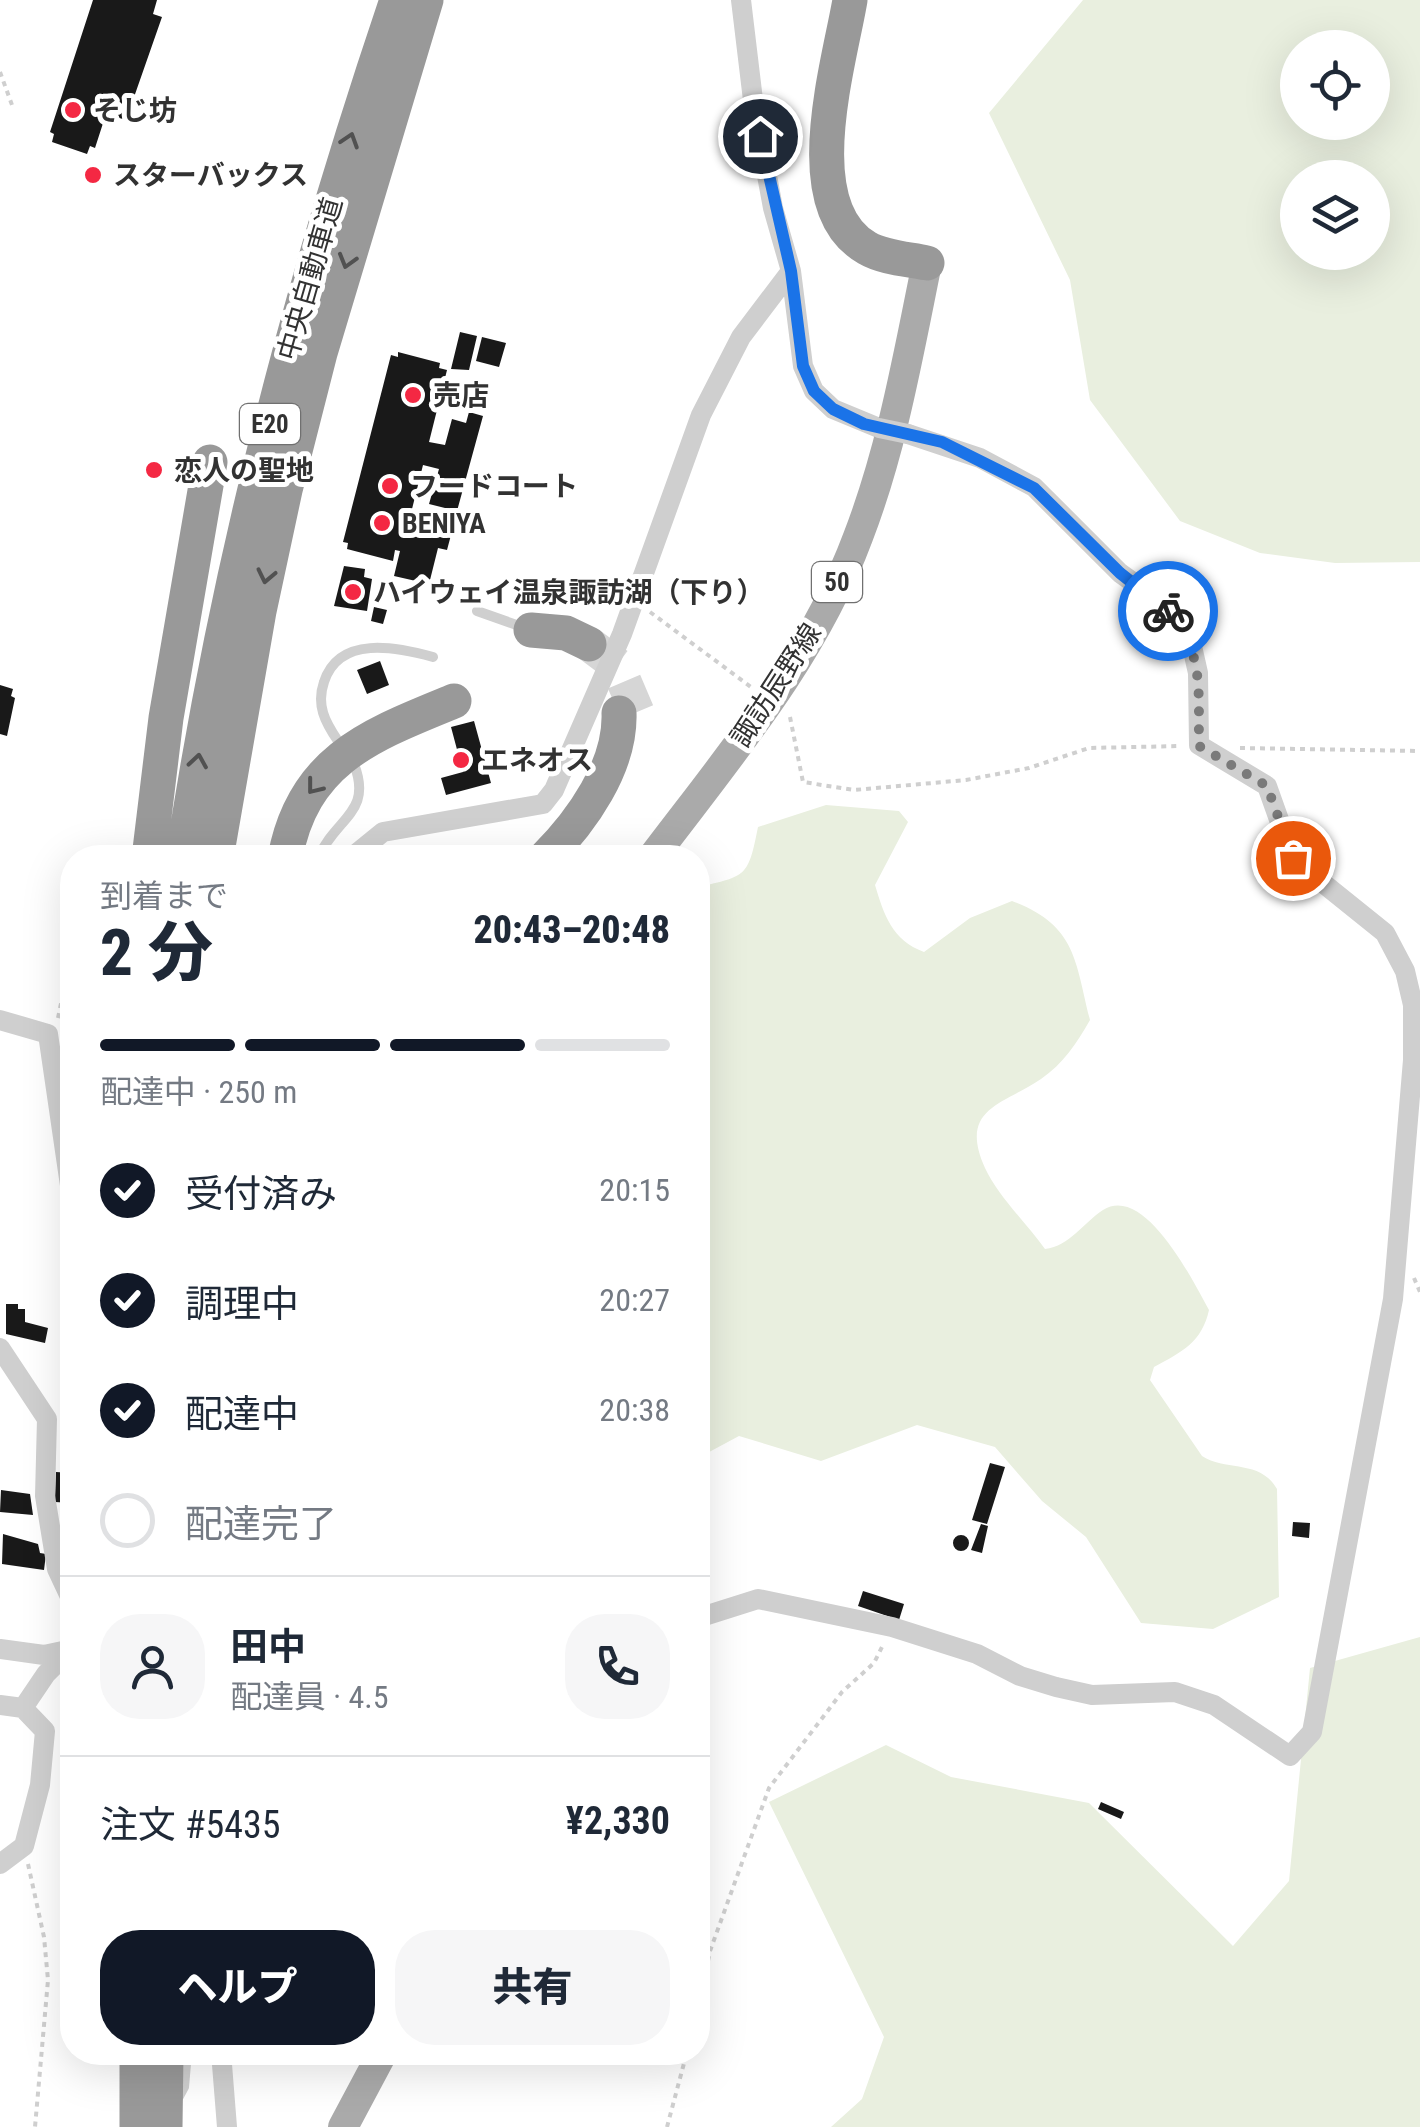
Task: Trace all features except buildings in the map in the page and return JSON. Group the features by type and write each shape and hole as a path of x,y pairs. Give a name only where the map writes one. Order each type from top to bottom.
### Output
{"highway":[{"name":"中央自動車道","path":"185,845 206,708 250,498 350,140 397,0"},
{"name":"中央自動車道","path":"218,845 259,611 285,490 320,353 426,0"},
{"path":"850,0 828,135 828,190 836,214 866,248 927,263"},
{"path":"151,845 166,718 210,462"},
{"path":"530,630 584,651"},
{"path":"289,845 302,801 330,766 368,736 454,701"},
{"path":"554,845 606,774 628,712 630,761 573,845"},
{"path":"140,2065 151,2117"},
{"path":"151,2117 163,2065"}],"main road":[{"name":"諏訪辰野線","path":"662,845 771,702 816,629 857,540 887,455 927,263"},
{"path":"343,2127 376,2065"}],"street":[{"path":"710,1614 758,1599 892,1627 977,1654 1020,1676 1056,1688 1092,1695 1176,1692 1214,1705 1290,1756 1312,1732 1393,1299 1413,1060 1413,1005 1405,971 1385,934 1293,858 1267,786 1199,746 1198,673 1189,634 1162,603 1120,573 1034,488 980,458 879,428 833,409 814,391 803,366 791,271 763,154 741,0"},
{"path":"368,845 384,832 543,804 568,762 634,601 701,415 741,337 791,271"},
{"path":"0,1020 48,1034 60,1117"},
{"path":"0,1348 47,1419 44,1496 60,1576"},
{"path":"0,1649 44,1655 60,1652"},
{"path":"23,1708 60,1661"},
{"path":"0,1705 23,1708 45,1731 40,1786 24,1846 0,1864"},
{"path":"223,2065 226,2127"}],"lane":[{"path":"477,610 530,630"},
{"path":"338,740 324,721 320,694 328,668 345,654 372,648 397,648 433,657"},
{"path":"324,845 356,806 363,786 354,764"},
{"path":"131,2065 151,2117 184,2086 186,2065"}],"path":[{"path":"0,72 12,105"},
{"path":"634,601 794,720 804,782 854,790 1029,768 1090,748 1420,751"},
{"path":"48,1034 60,1010"},
{"path":"710,1951 769,1788 842,1692 874,1663 892,1627"},
{"path":"24,1846 44,1937 48,1980 35,2127"},
{"path":"667,2127 684,2065"}],"green space":[{"path":"1083,0 1420,0 1420,562 1335,563 1260,553 1180,521 1090,400 1070,280 989,113"},
{"path":"826,805 899,811 908,822 875,885 891,925 904,941 924,952 970,918 1012,901 1049,921 1061,933 1076,962 1090,1020 1056,1067 999,1103 981,1120 978,1148 997,1189 1045,1249 1069,1239 1103,1210 1119,1205 1135,1210 1151,1223 1180,1259 1209,1310 1196,1338 1154,1367 1150,1380 1202,1456 1262,1473 1277,1489 1279,1597 1213,1629 1141,1623 1086,1537 1042,1501 995,1447 917,1425 821,1461 739,1436 710,1452 710,884 743,872 758,827"},
{"path":"1420,1637 1420,2127 831,2127 862,2099 884,2037 769,1802 886,1745 951,1777 1089,1803 1233,1946 1289,1881 1310,1668"}],"tunnel":[{"path":"589,644 617,665 637,712"}],"way so far":[{"path":"1168,611 1189,634 1198,673 1199,746 1267,786 1293,858"}],"place":[{"name":"そじ坊","path":"73,110"},
{"name":"スターバックス","path":"93,175"},
{"name":"売店","path":"413,395"},
{"name":"恋人の聖地","path":"154,470"},
{"name":"フードコート","path":"390,486"},
{"name":"BENIYA","path":"382,523"},
{"name":"ハイウェイ温泉諏訪湖（下り）","path":"353,592"},
{"name":"エネオス","path":"461,760"}],"route":[{"path":"760,136 773,208 791,271 803,366 814,391 833,409 864,424 942,442 1034,488 1120,573 1168,611"}]}
